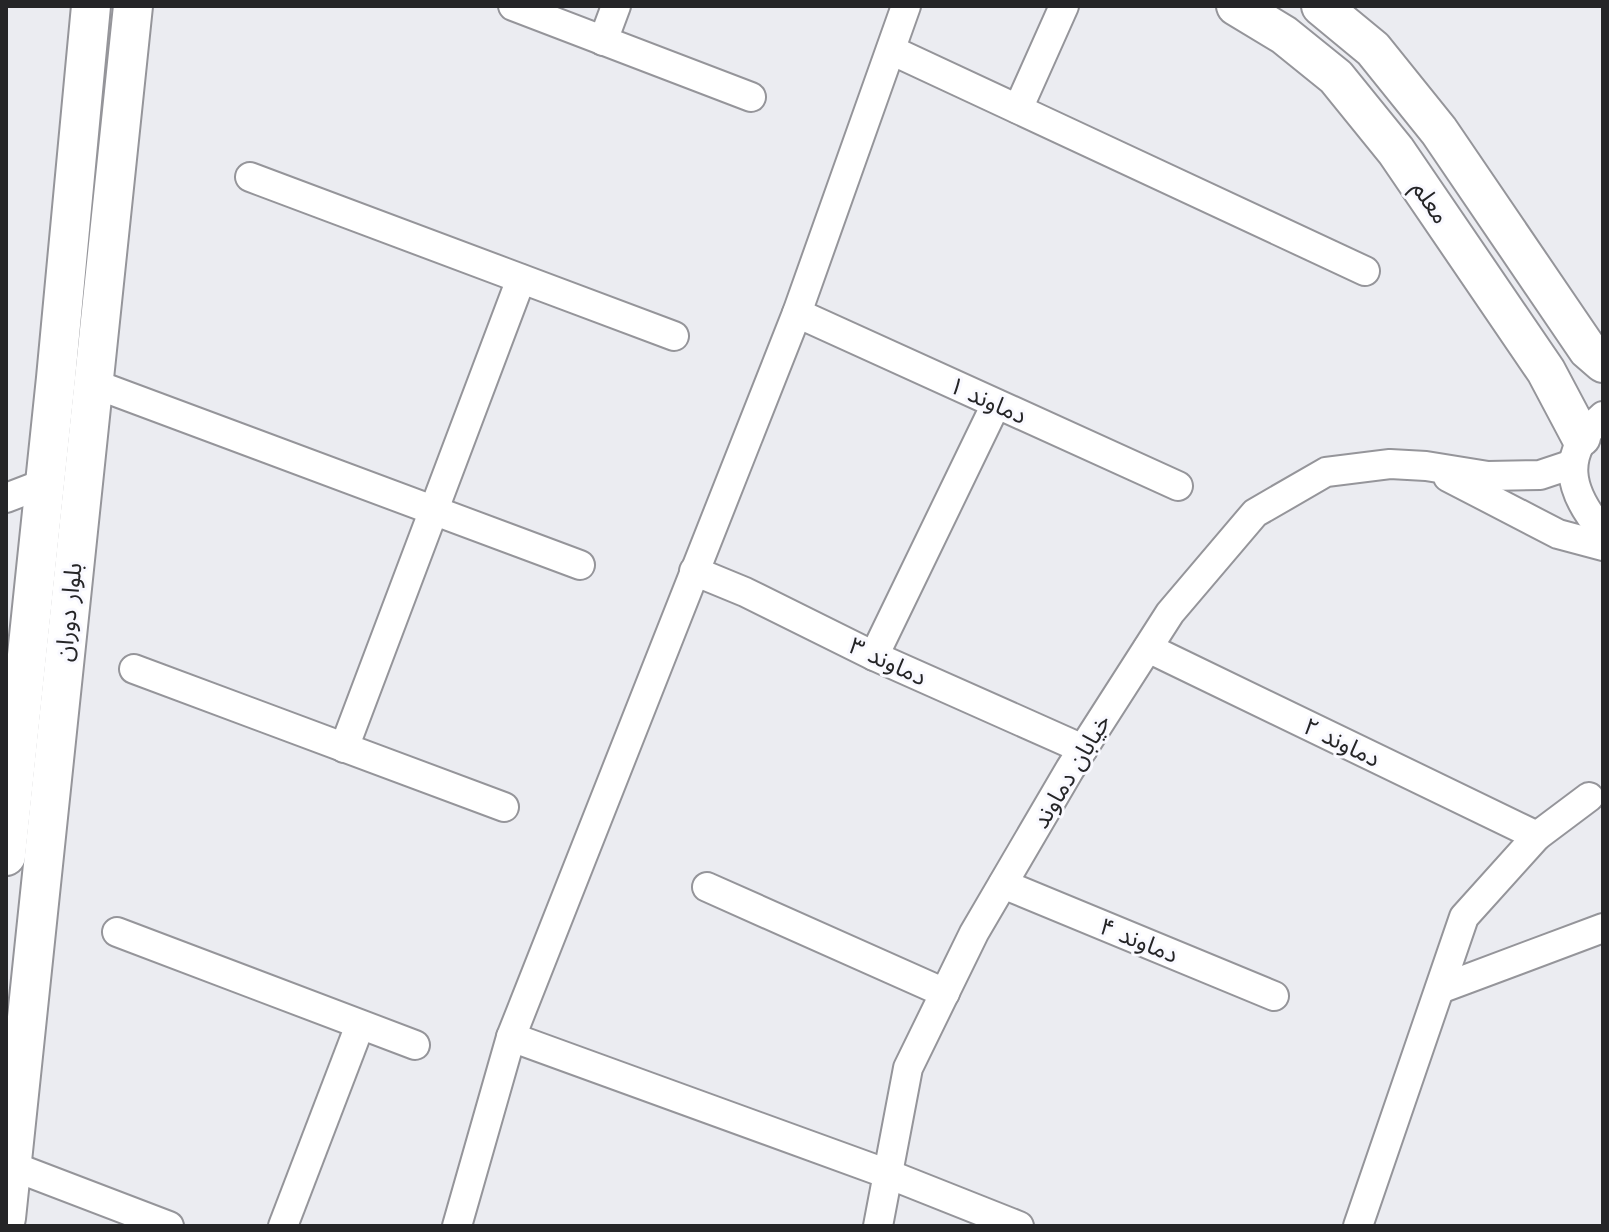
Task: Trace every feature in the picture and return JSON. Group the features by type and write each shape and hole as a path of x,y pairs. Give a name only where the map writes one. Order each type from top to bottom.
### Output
{"main road":[{"name":"بلوار دوران","path":"6,1218 12,1166 36,753 45,483 74,381 91,6"},
{"name":"بلوار دوران","path":"6,856 36,753 74,381 133,6"},
{"name":"معلم","path":"1236,6 1284,35 1336,77 1396,151 1546,371 1586,439"},
{"name":"معلم","path":"1321,6 1373,49 1439,131 1588,350 1603,363"}],"street":[{"path":"513,6 751,97"},
{"path":"603,41 616,6"},
{"path":"457,1226 511,1037 797,313 906,6"},
{"path":"1018,109 1064,6"},
{"path":"891,50 1365,271"},
{"path":"250,177 674,336"},
{"path":"344,748 521,279"},
{"name":"دماوند ۱","path":"797,313 1178,486"},
{"path":"74,381 580,565"},
{"path":"874,656 996,404"},
{"path":"1586,439 1577,492 1589,515 1603,532"},
{"name":"خیابان دماوند","path":"878,1226 908,1068 974,933 1083,749 1170,613 1255,513 1326,472 1390,464 1488,476 1540,475 1586,439"},
{"path":"1426,466 1558,534 1603,546"},
{"path":"6,498 45,483"},
{"name":"دماوند ۳","path":"694,571 1083,749"},
{"name":"دماوند ۲","path":"1148,648 1537,836"},
{"path":"134,669 504,807"},
{"path":"1358,1226 1464,917 1537,836 1589,797"},
{"name":"دماوند ۴","path":"1003,884 1274,996"},
{"path":"707,887 945,993"},
{"path":"1440,989 1603,928"},
{"path":"117,932 415,1045"},
{"path":"283,1226 360,1025"},
{"path":"511,1037 888,1174 1019,1226"},
{"path":"12,1166 169,1226"}]}
